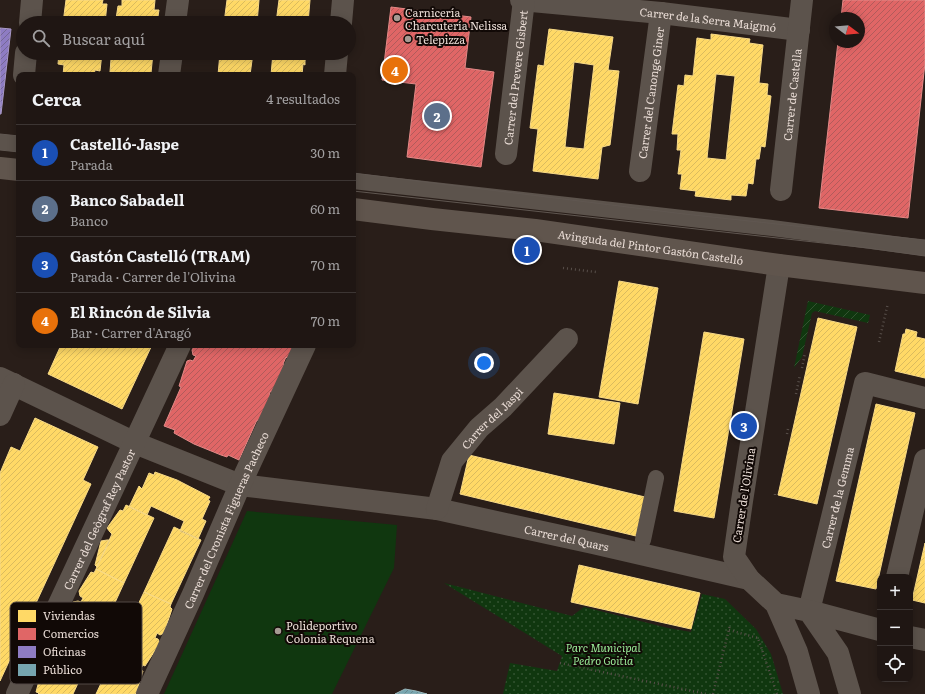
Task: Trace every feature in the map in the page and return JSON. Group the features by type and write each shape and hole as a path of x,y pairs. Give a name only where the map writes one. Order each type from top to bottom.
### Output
{"main road":[{"path":"0,168 16,170"},
{"name":"Avinguda del Pintor Gastón Castelló","path":"356,209 432,220 535,230 779,265 925,283"}],"street":[{"path":"31,16 32,0"},
{"path":"176,16 178,0"},
{"path":"342,16 343,0"},
{"name":"Carrer de la Serra Maigmó","path":"522,0 661,13 799,30"},
{"name":"Carrer del Prevere Gisbert","path":"506,154 522,0"},
{"name":"Carrer de Castella","path":"781,190 802,0"},
{"name":"Carrer del Canonge Giner","path":"640,171 661,13"},
{"path":"24,72 25,60"},
{"path":"169,72 171,60"},
{"path":"335,72 336,60"},
{"name":"Carrer de l'Olivina","path":"748,579 734,557 779,265"},
{"name":"Carrer del Jaspi","path":"437,508 452,461 479,428 503,407 567,339"},
{"name":"Carrer del Geògraf Rey Pastor","path":"60,602 179,348"},
{"name":"Carrer del Cronista Figueras Pacheco","path":"147,694 193,594 240,485 304,348"},
{"path":"0,415 7,381"},
{"name":"Carrer del Quars","path":"7,381 134,443 240,485 437,508 593,543 748,579 776,604 877,629"},
{"name":"Carrer de la Gemma","path":"809,611 864,383 925,398"},
{"path":"898,574 925,460"},
{"path":"776,604 797,652 809,694"},
{"path":"809,611 838,653 850,694"},
{"path":"913,638 925,640"},
{"name":"Carrer del Geògraf Rey Pastor","path":"17,694 22,684"}],"lane":[{"path":"0,142 16,144"},
{"path":"356,181 780,229 925,248"},
{"path":"642,540 656,478"}],"path":[{"path":"563,268 596,272"},
{"path":"879,342 888,302"},
{"path":"802,368 805,353"},
{"path":"796,394 800,375"},
{"path":"787,434 788,429"},
{"path":"713,694 730,625"},
{"path":"729,630 758,638 777,694"},
{"path":"560,663 706,694"}],"green space":[{"path":"808,301 870,315 868,323 815,311 812,313 802,357 794,368"},
{"name":"Polideportivo Colonia Requena","path":"247,511 397,525 394,568 332,694 164,694"},
{"name":"Parc Municipal Pedro Goitia","path":"444,583 572,616 584,607 668,628 691,632 702,594 725,599 756,629 771,654 783,694 503,694 510,663 557,671 562,656"}],"building: Viviendas":[{"path":"66,0 103,0 102,4 107,4 106,16 64,16"},
{"path":"122,0 155,0 154,10 159,10 158,16 116,16 118,6 122,6"},
{"path":"227,0 259,0 258,16 225,16"},
{"path":"279,0 310,0 309,16 277,16"},
{"path":"549,29 613,37 608,70 619,71 610,145 602,147 598,179 533,171 538,129 530,128 538,65 544,66","holes":["574,62 594,65 584,149 565,147"]},
{"path":"711,34 750,39 749,43 763,45 759,83 768,84 767,95 771,96 765,147 761,146 759,159 756,159 753,184 748,183 746,196 731,195 731,200 695,196 696,191 680,189 682,174 678,174 681,150 677,150 678,134 672,134 678,85 684,86 685,75 693,76 697,38 711,40","holes":["716,74 735,76 726,160 707,158"]},
{"path":"58,60 101,60 100,71 95,70 95,72 63,72 64,65 58,64"},
{"path":"111,60 152,60 151,72 110,72"},
{"path":"219,60 252,60 250,72 218,72"},
{"path":"272,60 305,60 302,72 271,72"},
{"path":"619,281 658,288 638,404 599,397"},
{"path":"818,318 857,327 817,504 778,495"},
{"path":"906,329 917,332 916,337 925,339 925,378 895,371 903,334 905,334"},
{"path":"704,332 744,339 714,518 674,511"},
{"path":"60,348 151,348 122,409 48,374"},
{"path":"554,393 620,403 614,444 548,434"},
{"path":"876,404 915,413 879,574 877,574 876,589 836,581"},
{"path":"35,418 98,447 83,480 91,484 36,602 10,602 10,659 0,681 0,473 11,447 20,451"},
{"path":"469,455 645,497 636,536 460,494"},
{"path":"155,472 177,480 210,497 208,500 210,501 202,519 206,521 198,539 180,531 184,521 151,506 147,515 129,507 139,486 142,489 149,473 154,475"},
{"path":"126,505 154,518 124,583 96,569 112,534 107,528 120,510 123,511"},
{"path":"174,527 201,540 171,604 144,592"},
{"path":"110,540 97,567 95,565 101,541"},
{"path":"925,543 925,603 913,600"},
{"path":"579,565 700,593 691,629 571,602"},
{"path":"96,569 124,583 115,602 81,602 83,598 80,596 79,591 91,572 94,573"},
{"path":"144,592 171,604 170,607 172,609 164,633 160,635 157,633 155,638 158,639 160,643 145,666 143,665 142,667 142,602 139,602"},
{"path":"38,684 78,684 73,694 38,694 39,693 36,692"},
{"path":"101,684 139,684 136,694 96,694"}],"building: Comercios":[{"path":"843,0 925,0 925,63 908,218 819,208 837,48 865,48 865,12 842,12"},
{"path":"391,7 471,17 465,68 494,72 481,167 407,157 416,84 382,80"},
{"path":"193,348 295,348 288,359 286,357 283,364 285,365 273,392 271,391 269,394 272,395 259,421 257,420 239,460 228,455 227,457 221,455 194,444 174,433 175,430 164,426 181,387 179,386 187,361 193,361 196,356 193,355"}],"building: Oficinas":[{"path":"0,28 11,29 1,114 0,114"}],"building: Público":[{"path":"405,689 416,691 427,694 395,694"}],"tram line":[{"path":"0,134 16,136"},
{"path":"0,150 16,152"},
{"path":"356,173 684,214 925,240"},
{"path":"356,191 868,248 925,256"}],"place":[{"name":"Carnicería Charcutería Nelissa","path":"397,18"},
{"name":"Telepizza","path":"408,39"},
{"name":"El Rincón de Silvia","path":"395,70"},
{"name":"Banco Sabadell","path":"437,116"},
{"name":"Castelló-Jaspe","path":"527,250"},
{"name":"Gastón Castelló (TRAM)","path":"744,426"},
{"name":"Polideportivo Colonia Requena","path":"278,631"}]}
